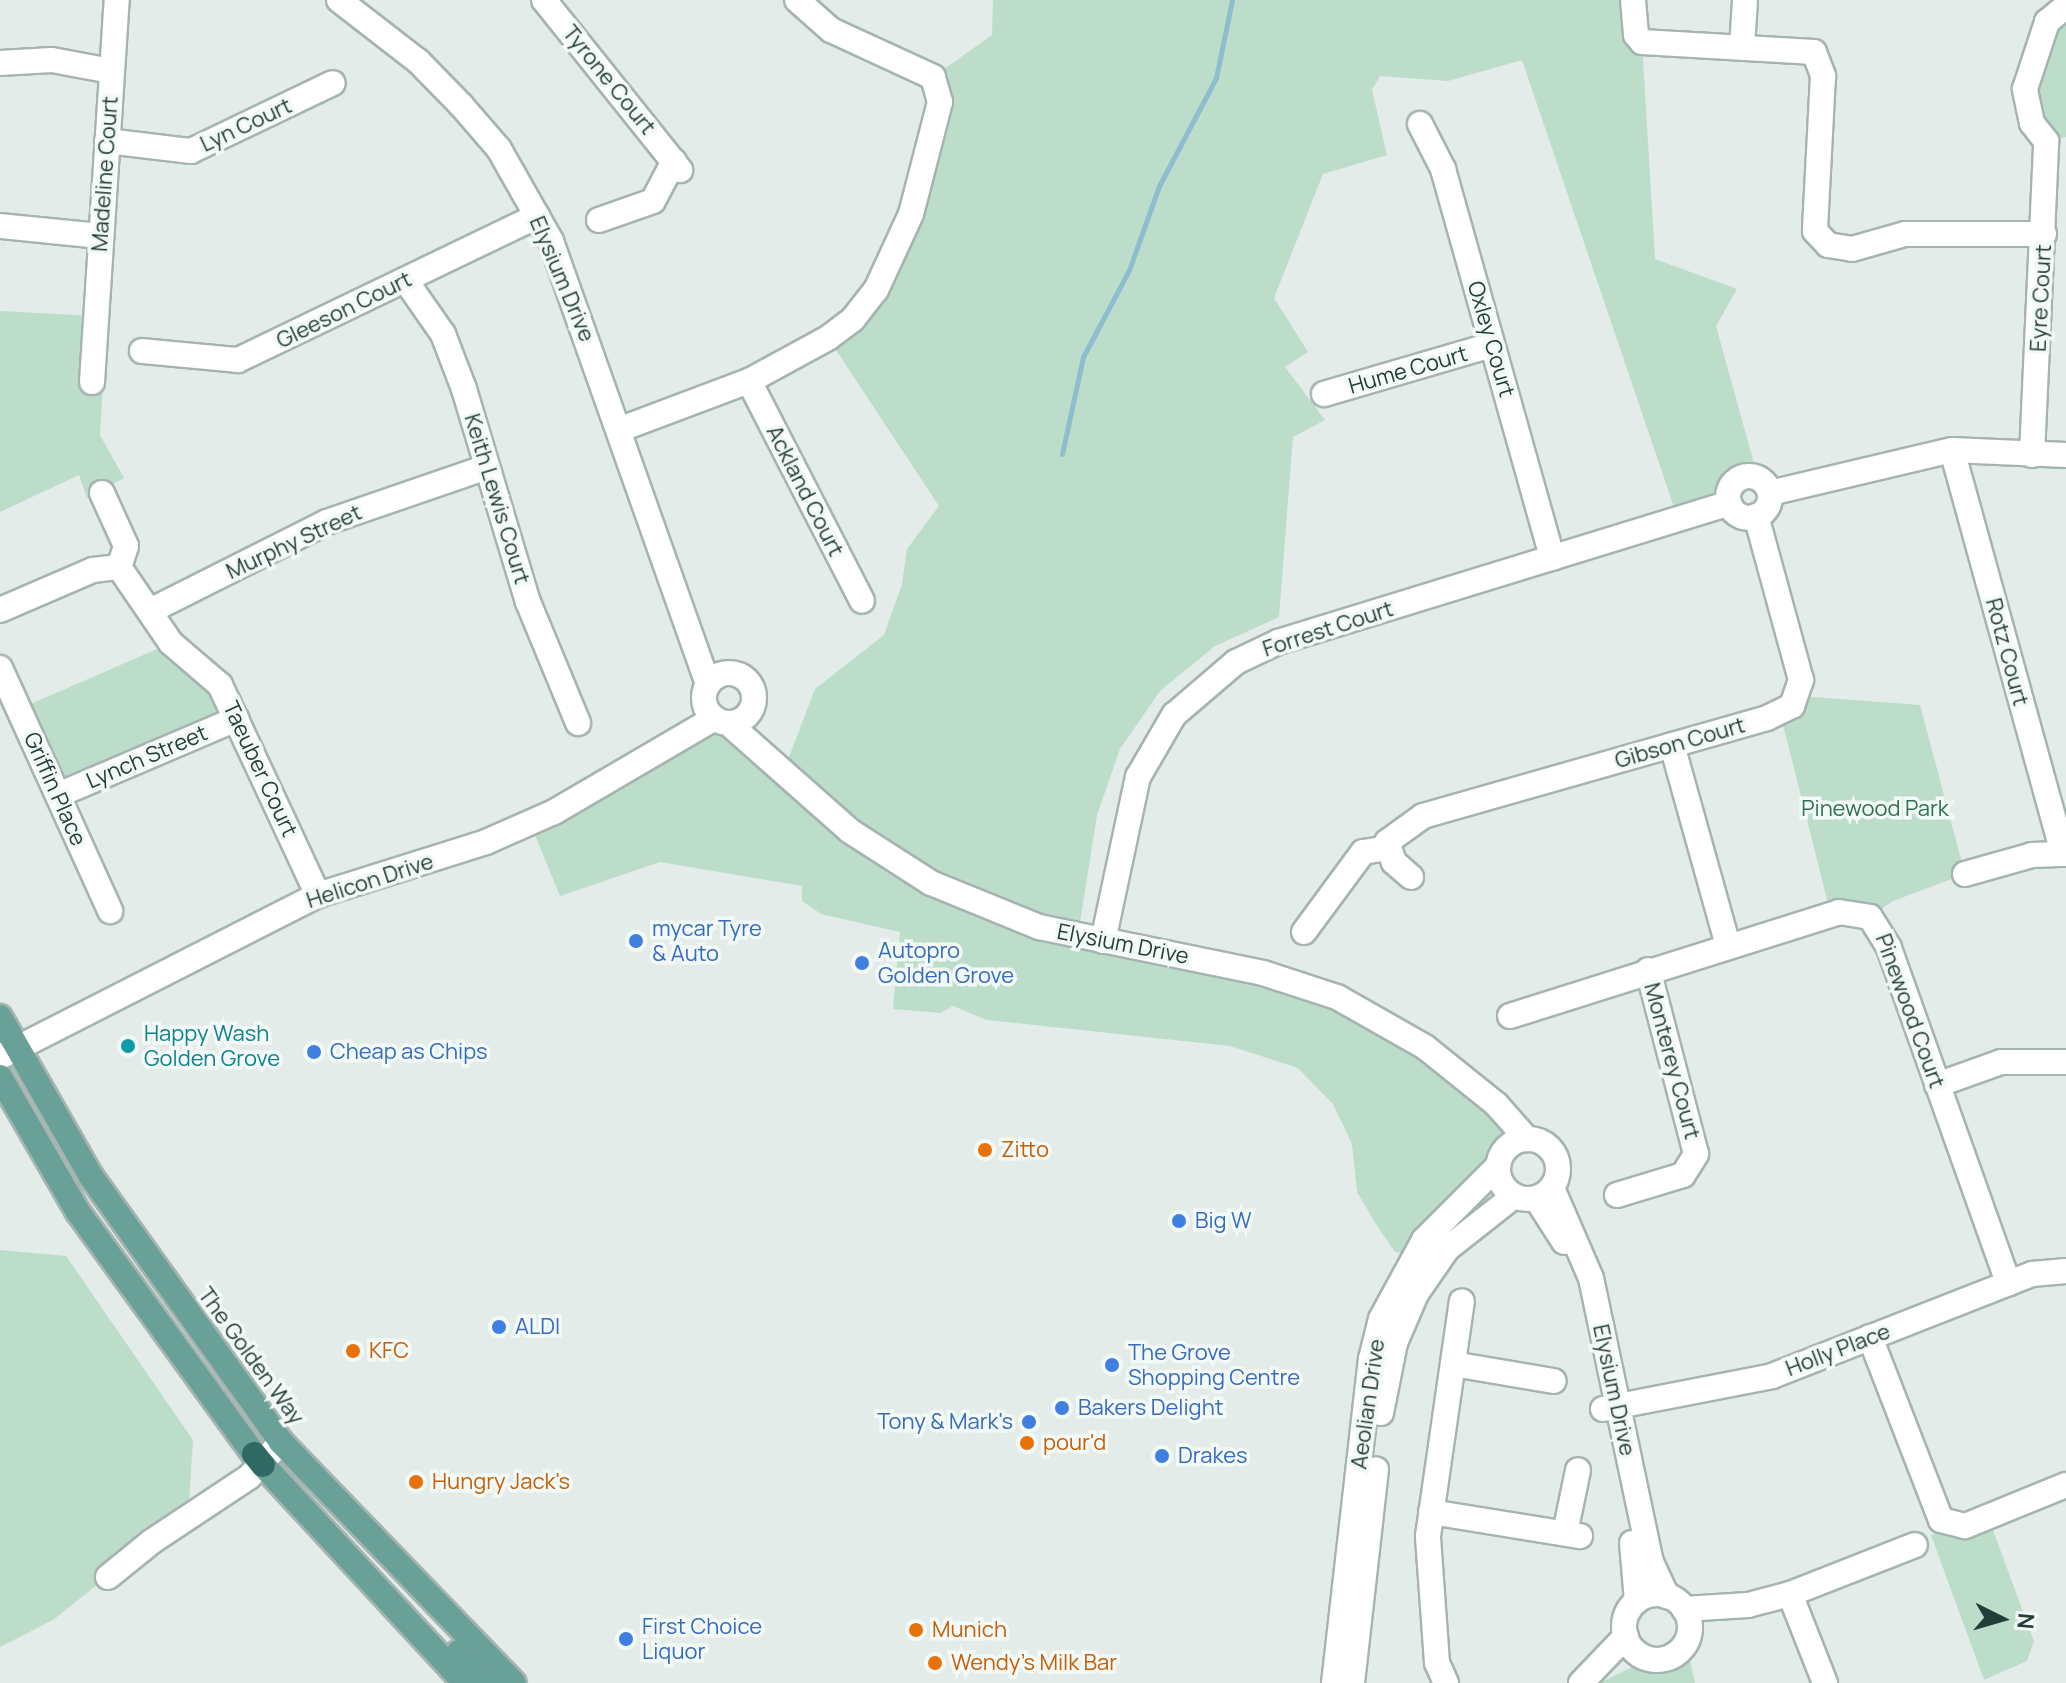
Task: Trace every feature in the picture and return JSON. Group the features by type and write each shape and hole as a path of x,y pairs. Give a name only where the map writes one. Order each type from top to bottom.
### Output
{"main road":[{"name":"The Golden Way","path":"0,1017 7,1053 281,1442 514,1683"},
{"path":"0,1077 78,1212 258,1459 465,1683"},
{"path":"384,1594 404,1571 422,1610 487,1683"}],"street":[{"name":"Madeline Court","path":"92,382 99,348 101,236 117,0"},
{"name":"Elysium Drive","path":"339,0 418,61 499,149 537,216 621,429 716,701 784,770 850,831 931,883 1014,919 1103,941 1263,973 1337,997 1406,1034 1475,1090 1527,1139"},
{"name":"Tyrone Court","path":"544,0 677,165 653,201 599,220"},
{"path":"621,429 749,381 813,348 853,319 876,290 911,214 940,102 933,77 831,30 797,0"},
{"path":"1633,0 1636,35 1642,42 1814,52 1820,63 1815,231 1828,245 1852,249 1905,234 2044,234"},
{"path":"1742,47 1745,0"},
{"path":"2056,139 2032,123 2025,89 2047,22 2060,4"},
{"path":"0,63 52,60 111,71"},
{"name":"Lyn Court","path":"107,141 191,151 333,83"},
{"name":"Oxley Court","path":"1420,124 1443,169 1552,558"},
{"name":"Eyre Court","path":"2032,455 2044,234 2056,139"},
{"name":"Gleeson Court","path":"142,351 238,360 537,216"},
{"path":"0,226 101,236"},
{"name":"Keith Lewis Court","path":"406,281 443,334 528,602 578,723"},
{"name":"Hume Court","path":"1324,394 1492,345"},
{"name":"Ackland Court","path":"749,381 862,601"},
{"path":"1770,493 1952,450 2066,455"},
{"name":"Rotz Court","path":"1952,450 2064,854 2032,855 1965,874"},
{"name":"Murphy Street","path":"150,611 327,522 487,467"},
{"path":"1743,477 1758,478 1770,493 1768,506 1756,516 1739,515 1729,503 1730,487 1743,477"},
{"path":"0,610 93,570 124,573 126,546 102,493"},
{"name":"Forrest Court","path":"1103,941 1138,777 1174,715 1201,687 1236,662 1278,642 1729,503"},
{"name":"Gibson Court","path":"1304,932 1363,852 1387,848 1390,839 1423,816 1787,710 1799,696 1801,680 1756,516"},
{"name":"Taeuber Court","path":"124,573 171,643 220,685 318,895"},
{"name":"Griffin Place","path":"0,668 110,911"},
{"name":"Elysium Drive","path":"716,701 738,674 750,685 751,709 784,770"},
{"name":"Helicon Drive","path":"7,1053 318,895 530,823 654,749 716,701 751,709"},
{"name":"Lynch Street","path":"58,795 236,719"},
{"path":"1672,745 1728,946"},
{"path":"1387,848 1411,877"},
{"name":"Pinewood Court","path":"1510,1016 1839,912 1870,917 1889,948 2008,1283"},
{"name":"Monterey Court","path":"1617,1195 1683,1175 1696,1154 1648,970"},
{"path":"1937,1085 2001,1062 2066,1062"},
{"name":"Elysium Drive","path":"1475,1090 1502,1158"},
{"path":"1527,1139 1541,1141 1557,1159 1534,1194 1505,1188 1502,1158 1527,1139"},
{"name":"Aeolian Drive","path":"1334,1683 1371,1359 1381,1319 1424,1240 1502,1158"},
{"name":"Elysium Drive","path":"1534,1194 1561,1234 1651,1562 1680,1612"},
{"name":"Aeolian Drive","path":"1352,1683 1382,1411 1398,1332 1416,1294 1447,1249 1534,1194"},
{"name":"Holly Place","path":"1610,1407 1772,1376 2008,1283 2066,1271"},
{"path":"1446,1683 1437,1663 1428,1536 1462,1301"},
{"path":"1870,1337 1941,1520 1965,1526 2066,1485"},
{"path":"1453,1364 1554,1381"},
{"name":"Elysium Drive","path":"1610,1407 1634,1550 1637,1601"},
{"path":"108,1577 281,1442"},
{"path":"1431,1512 1572,1535 1578,1470"},
{"path":"1680,1612 1674,1655 1654,1660 1641,1656 1626,1636 1625,1619 1637,1601 1680,1612 1748,1605 1790,1594 1915,1545"},
{"path":"1790,1594 1825,1683"},
{"path":"1583,1683 1626,1636"},
{"path":"1583,1683 1641,1656"}],"green space":[{"path":"993,0 1633,0 1642,42 1655,259 1737,289 1716,326 1758,478 1743,477 1728,495 1678,519 1522,60 1448,81 1380,76 1372,90 1387,155 1323,174 1274,298 1308,352 1285,367 1325,420 1293,437 1279,617 1215,646 1160,691 1120,749 1097,815 1078,935 1327,993 1475,1090 1509,1145 1498,1166 1416,1255 1395,1252 1376,1224 1357,1192 1352,1144 1333,1104 1298,1068 1230,1046 987,1020 953,1006 940,1013 893,1009 900,932 821,914 802,901 802,886 660,862 560,896 530,823 715,718 784,770 815,689 884,635 902,584 907,549 939,506 828,338 853,319 927,151 933,77 992,35"},
{"path":"2066,6 2066,137 2046,141 2025,89"},
{"path":"0,311 96,316 105,348 100,435 124,478 87,498 79,475 0,512"},
{"path":"171,643 236,719 58,795 19,709"},
{"name":"Pinewood Park","path":"1799,696 1920,705 1965,874 1893,901 1870,917 1831,915 1780,713"},
{"path":"0,1250 66,1256 193,1440 189,1502 151,1542 53,1620 0,1647"},
{"path":"1988,1517 2034,1641 2027,1661 1984,1680 1931,1535"},
{"path":"1687,1647 1695,1683 1599,1683 1641,1663 1665,1666"}],"waterway":[{"path":"1062,454 1083,357 1129,270 1159,186 1216,78 1232,0"}],"place":[{"name":"mycar Tyre & Auto","path":"636,941"},
{"name":"Autopro Golden Grove","path":"862,963"},
{"name":"Happy Wash Golden Grove","path":"128,1046"},
{"name":"Cheap as Chips","path":"314,1052"},
{"name":"Zitto","path":"985,1150"},
{"name":"Big W","path":"1179,1221"},
{"name":"ALDI","path":"499,1327"},
{"name":"KFC","path":"353,1351"},
{"name":"The Grove Shopping Centre","path":"1112,1365"},
{"name":"Bakers Delight","path":"1062,1408"},
{"name":"Tony & Mark's","path":"1029,1422"},
{"name":"pour'd","path":"1027,1443"},
{"name":"Drakes","path":"1162,1456"},
{"name":"Hungry Jack's","path":"416,1482"},
{"name":"Munich","path":"916,1630"},
{"name":"First Choice Liquor","path":"626,1639"},
{"name":"Wendy's Milk Bar","path":"935,1663"}]}
